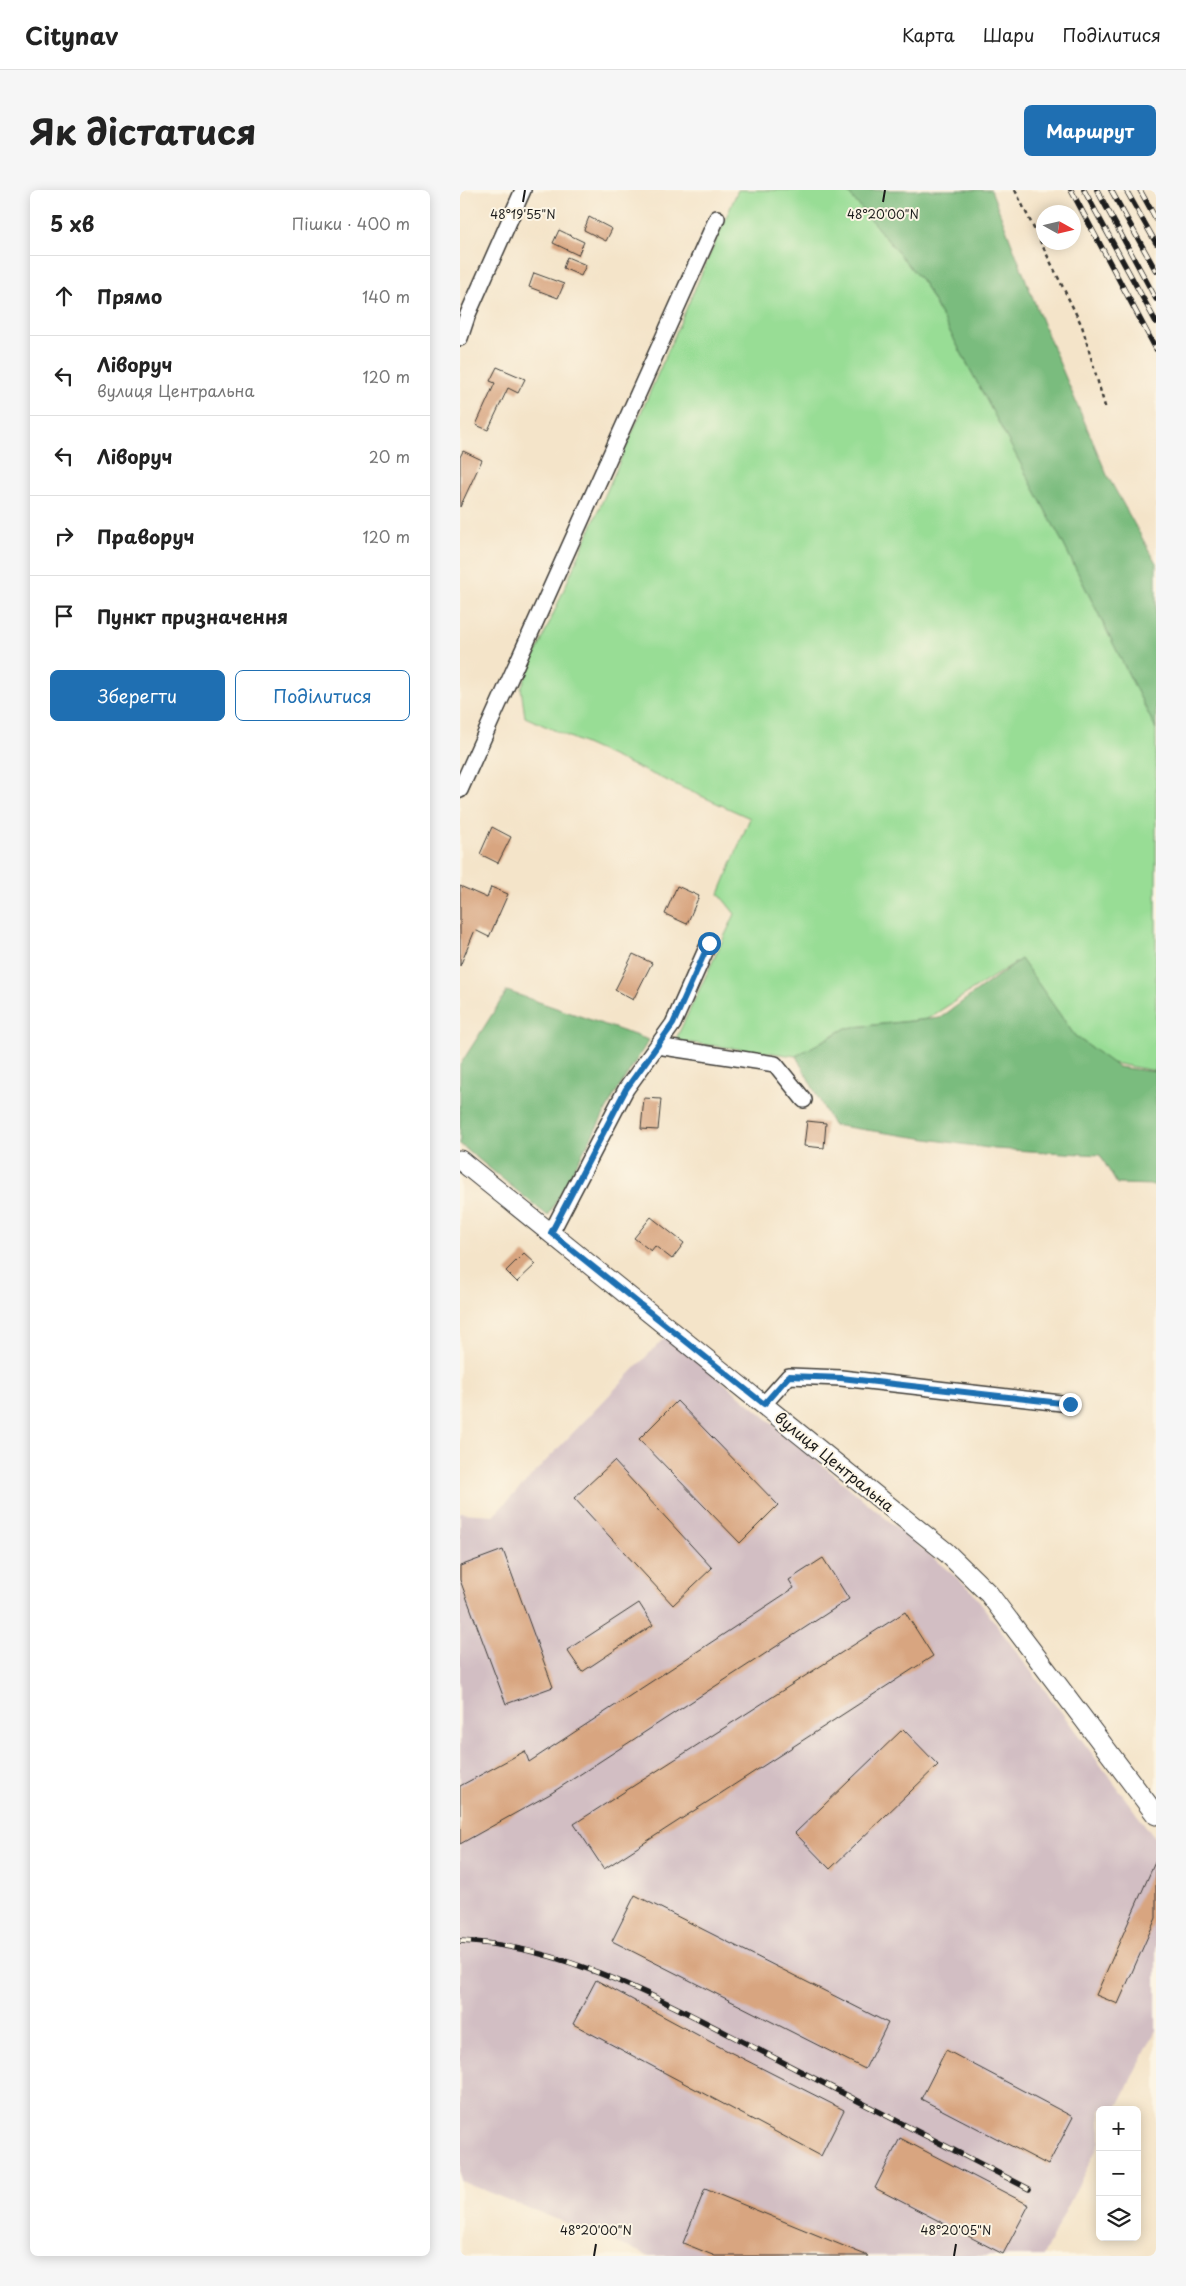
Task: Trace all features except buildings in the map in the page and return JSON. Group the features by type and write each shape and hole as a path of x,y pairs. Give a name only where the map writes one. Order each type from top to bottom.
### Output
{"main road":[{"name":"вулиця Центральна","path":"460,1160 947,1553 989,1594 1156,1815"}],"street":[{"path":"460,338 468,314 523,190"},
{"path":"460,790 717,218"},
{"path":"551,1233 626,1089 673,1024 709,943"},
{"path":"657,1046 775,1064 804,1100"},
{"path":"764,1404 789,1376 841,1378 1070,1404"}],"path":[{"path":"1015,190 1082,326 1106,410"}],"shaded area":[{"path":"667,1335 970,1589 1156,1840 1156,2030 1118,2106 1096,2106 1096,2150 1043,2256 650,2256 460,2181 460,1513 494,1515"}],"green space":[{"path":"738,190 846,190 925,285 1064,545 1156,729 1156,1071 1112,1063 1075,1036 1021,959 927,1019 846,1028 796,1056 675,1041 735,914 719,894 750,818 525,717 521,688"},
{"path":"846,190 991,190 1043,324 1107,475 1156,563 1156,729 1064,545 925,285"},
{"path":"1021,959 1075,1036 1118,1067 1156,1072 1156,1185 1117,1184 1100,1155 995,1149 833,1125 796,1056 846,1028 940,1018"},
{"path":"507,991 649,1040 615,1094 548,1216 460,1144 460,1065"}],"railway":[{"path":"1071,190 1156,349"},
{"path":"1084,190 1156,322"},
{"path":"1097,190 1156,299"},
{"path":"1111,190 1156,271"},
{"path":"1126,190 1156,243"},
{"path":"1140,190 1156,219"},
{"path":"460,1941 501,1945 541,1954 619,1981 694,2016 1029,2189"}],"route":[{"path":"709,943 673,1024 626,1089 551,1233 764,1404 789,1376 841,1378 1070,1404"}]}
